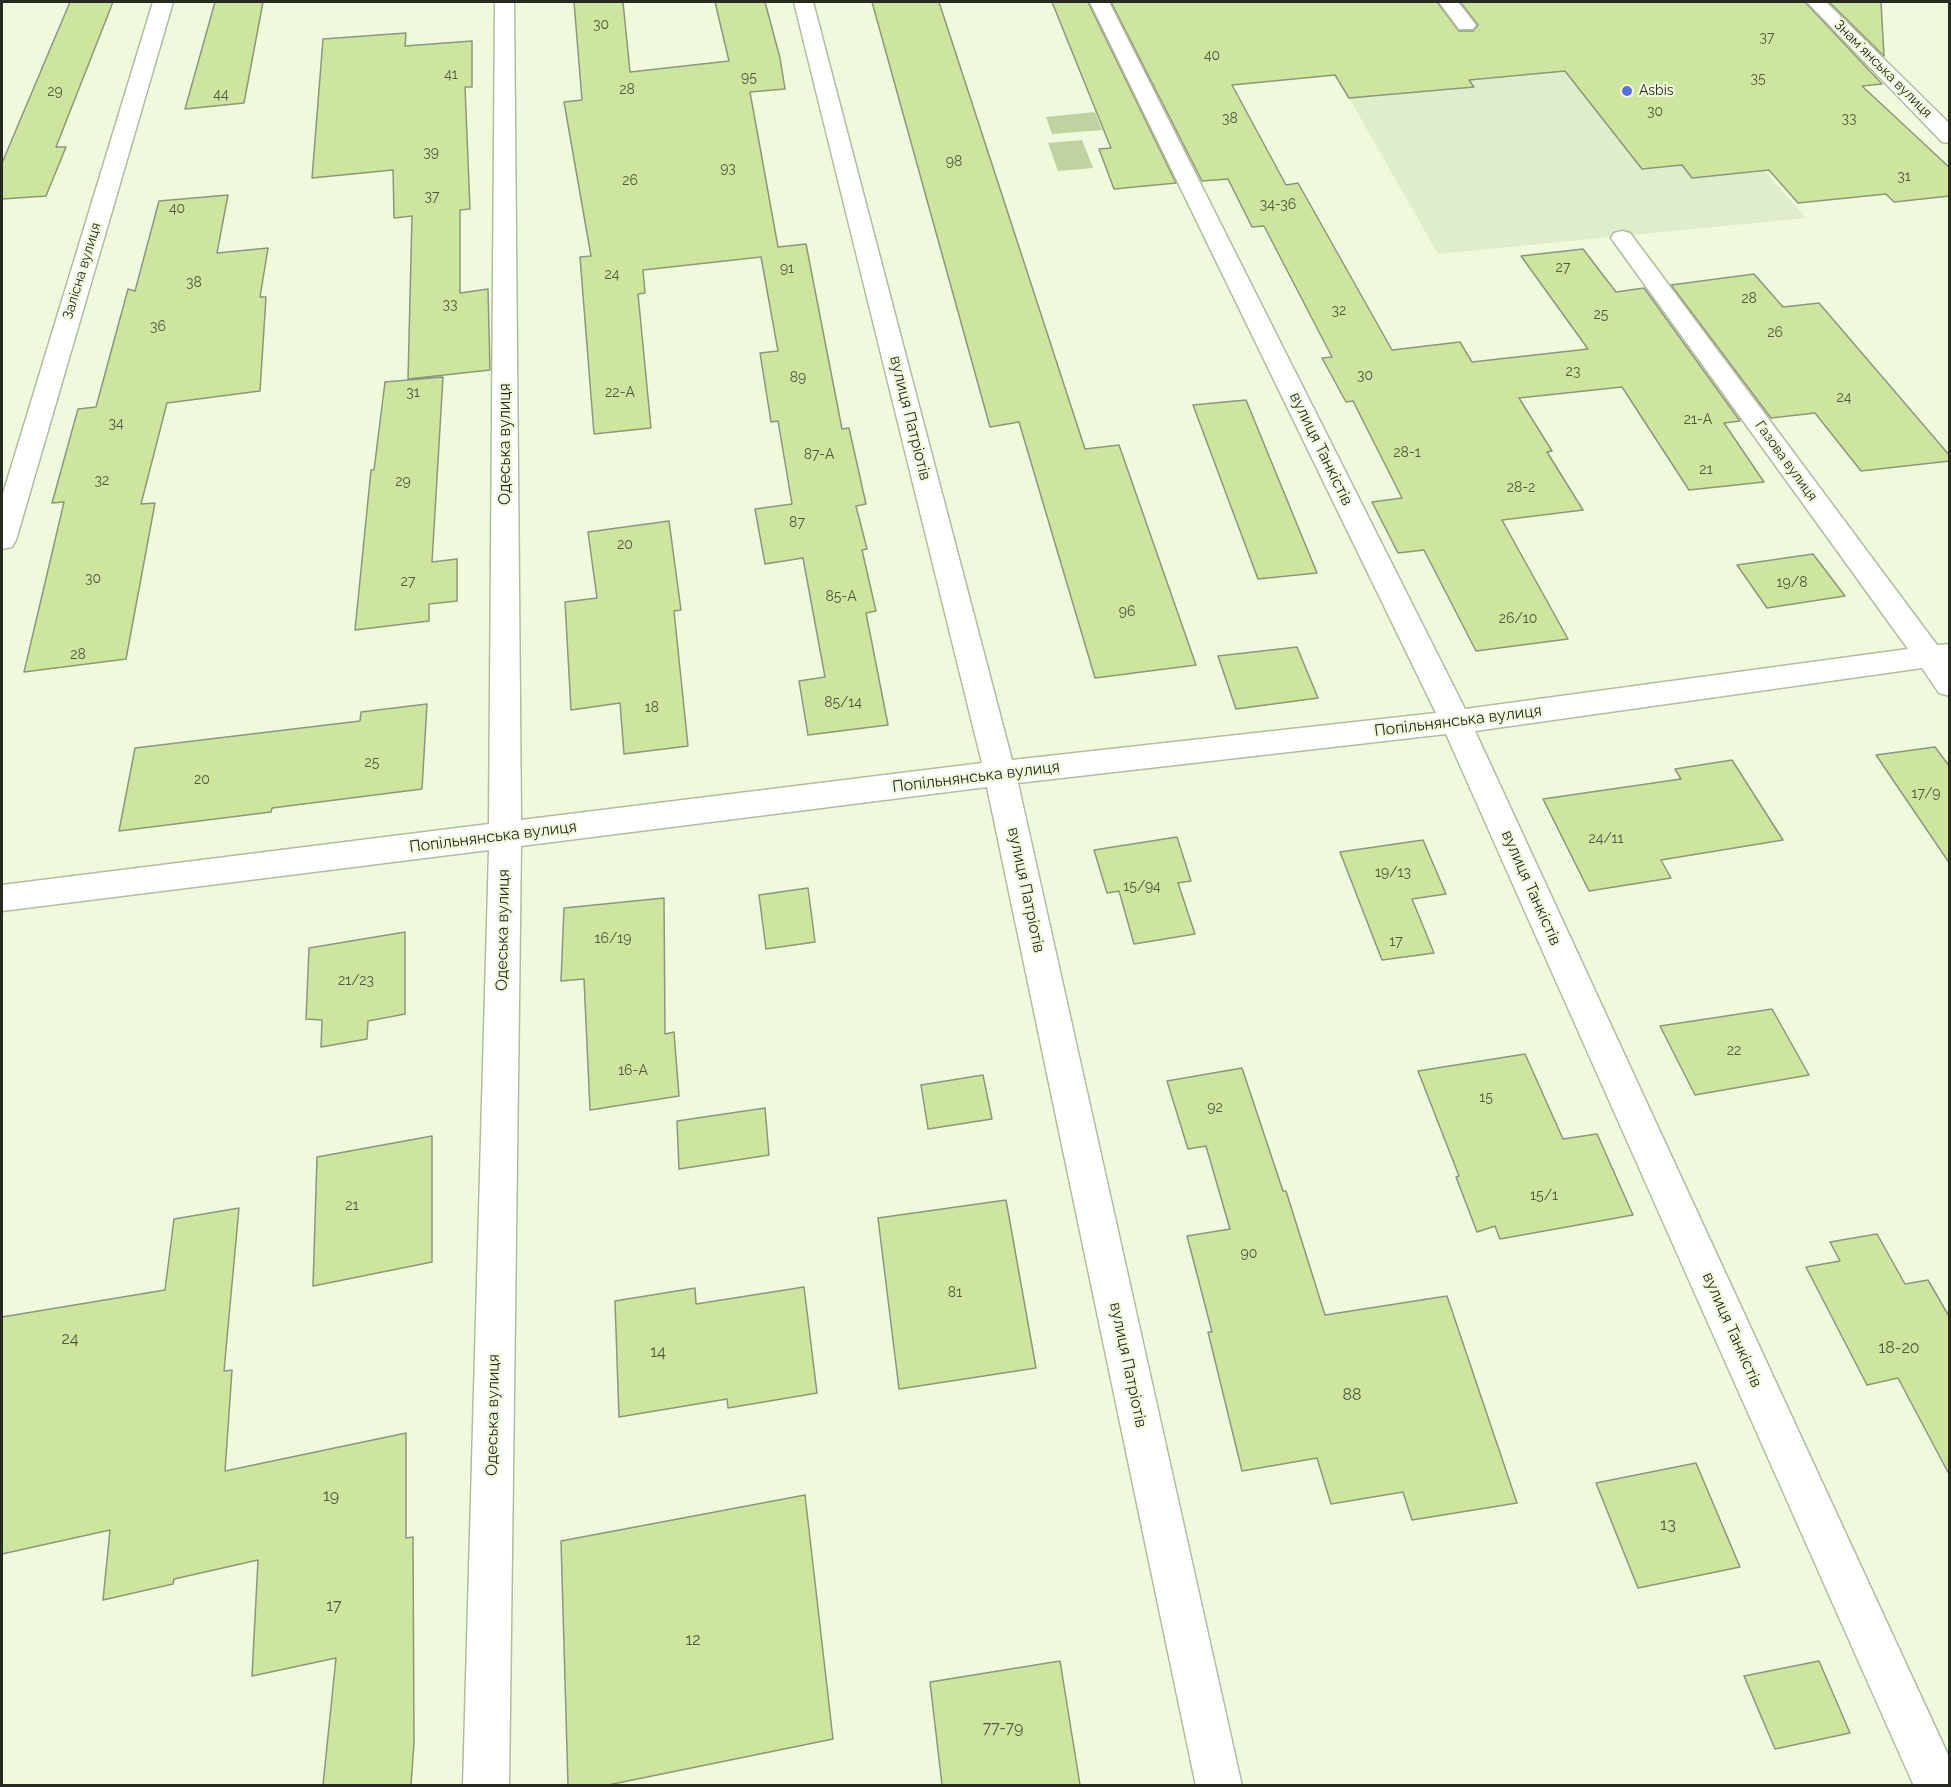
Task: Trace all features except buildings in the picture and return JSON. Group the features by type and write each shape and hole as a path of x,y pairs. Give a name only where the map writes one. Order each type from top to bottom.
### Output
{"street":[{"name":"Залісна вулиця","path":"2,540 163,2"},
{"name":"Одеська вулиця","path":"486,1785 505,836 504,2"},
{"name":"вулиця Патріотів","path":"803,2 1000,773 1219,1785"},
{"name":"вулиця Танкістів","path":"1099,2 1456,722 1938,1785"},
{"path":"1448,2 1466,25"},
{"name":"Знамʼянська вулиця","path":"1816,2 1950,137"},
{"name":"Газова вулиця","path":"1622,238 1940,655 1950,684"},
{"name":"Попільнянська вулиця","path":"2,898 1000,773 1456,722 1940,655"}],"shaded area":[{"path":"1522,20 1664,56 1806,218 1438,254 1349,98 1450,26"},
{"path":"1095,112 1102,130 1052,134 1046,117"},
{"path":"1082,140 1093,168 1058,171 1048,143"}],"place":[{"name":"Asbis","path":"1627,91"}]}
